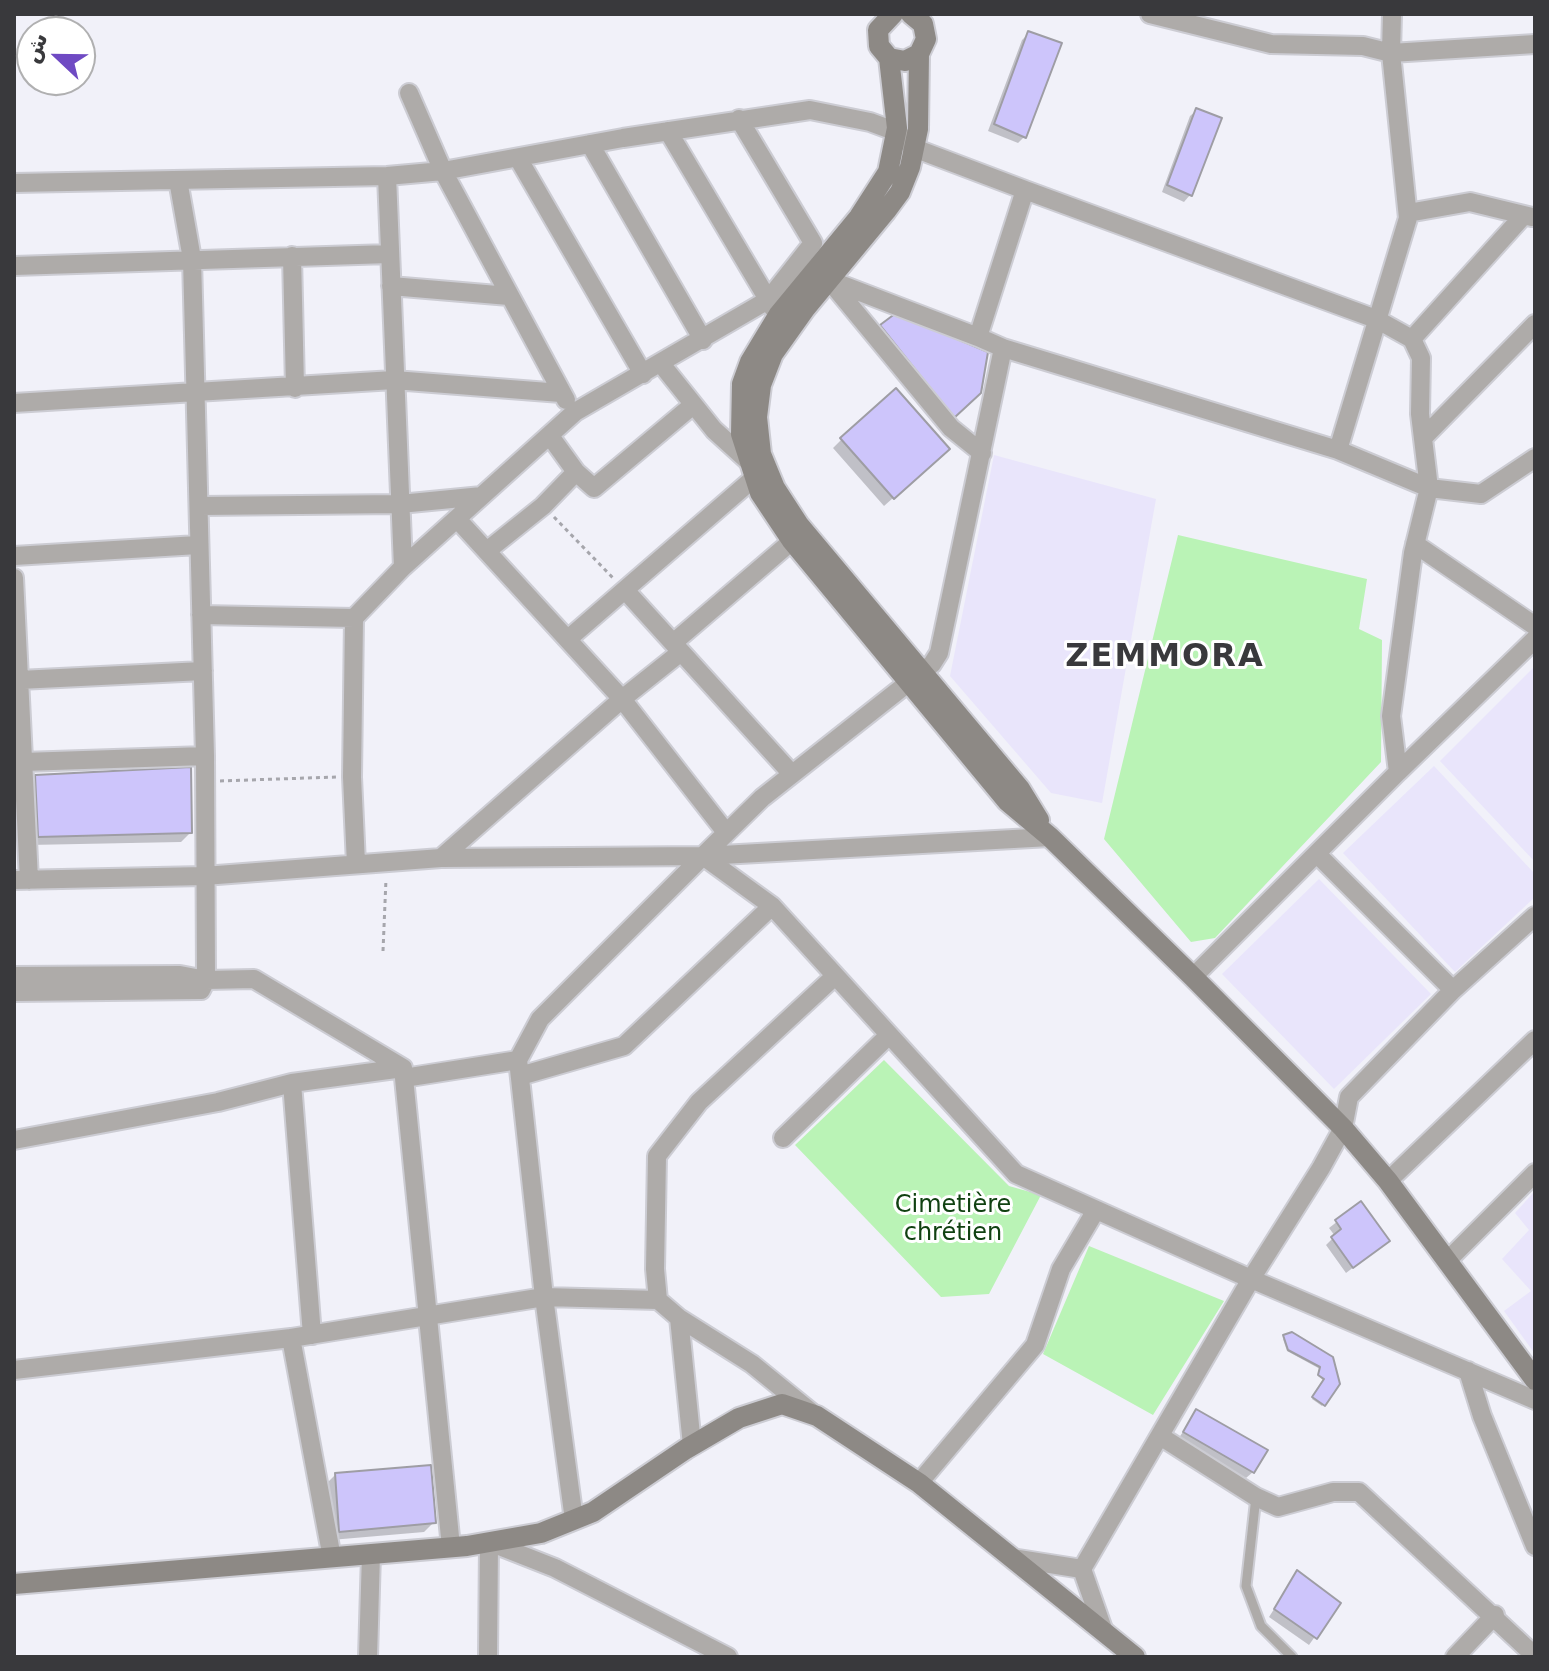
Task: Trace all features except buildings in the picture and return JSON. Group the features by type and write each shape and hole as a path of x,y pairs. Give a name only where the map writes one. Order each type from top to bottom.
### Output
{"main road":[{"path":"867,14 883,53 889,58 905,61 919,54"},
{"path":"877,38 881,23 893,14"},
{"path":"913,676 799,525 775,488 761,454 757,417 761,385 769,364 797,320 900,192 914,148 919,54 926,39 920,17"},
{"path":"889,58 897,132 888,172 879,189 773,308 742,384 741,434 751,469 792,541 1020,789 1050,837 1343,1128 1388,1181 1535,1380"},
{"path":"14,1584 451,1547 541,1533 593,1512 692,1445 739,1418 782,1404 817,1416 919,1483 1135,1657"}],"street":[{"path":"1150,14 1271,44 1363,46 1391,53 1535,44"},
{"path":"1338,450 1408,213 1391,53 1392,14"},
{"path":"409,93 443,171 561,393 575,412"},
{"path":"14,183 387,176 443,171 739,119 810,110 870,122 897,132 914,148 1376,319 1412,339 1421,358 1423,438 1429,488 1415,544 1391,716 1398,772"},
{"path":"356,864 352,777 354,618 403,567 575,412 703,340 773,308 813,243 739,119"},
{"path":"668,131 773,308"},
{"path":"590,144 703,340"},
{"path":"518,158 643,374"},
{"path":"387,176 403,567"},
{"path":"14,992 201,990 206,980 205,756 192,259 178,180"},
{"path":"978,337 1025,190"},
{"path":"1408,213 1470,202 1530,217"},
{"path":"1412,339 1530,217"},
{"path":"14,266 389,254"},
{"path":"292,256 295,388"},
{"path":"829,280 1003,348 1338,450 1429,488 1481,494 1535,458"},
{"path":"829,280 951,428 982,453"},
{"path":"391,286 509,296"},
{"path":"1423,438 1535,324"},
{"path":"574,1520 544,1297 519,1068 540,1019 725,831 791,773 932,664 939,653 1003,348"},
{"path":"568,639 625,590 751,469 693,405 662,365"},
{"path":"14,403 394,380 561,393"},
{"path":"550,436 576,472 594,488 693,405"},
{"path":"488,550 543,506 576,472"},
{"path":"200,506 400,504 482,496"},
{"path":"458,520 622,699 725,831"},
{"path":"441,858 622,699 792,541"},
{"path":"1415,544 1535,626"},
{"path":"14,556 198,545"},
{"path":"14,578 23,762 22,880 204,876 387,860 703,856 1050,837"},
{"path":"625,590 791,773"},
{"path":"201,615 354,618"},
{"path":"1193,977 1535,639"},
{"path":"19,680 203,671"},
{"path":"23,762 205,756"},
{"path":"1317,854 1453,990"},
{"path":"703,856 772,906 1016,1174 1251,1279 1535,1400"},
{"path":"14,1140 218,1102 292,1083 404,1073 519,1068 624,1046 772,906"},
{"path":"1104,1632 1082,1569 1343,1128 1349,1097 1453,990 1535,916"},
{"path":"14,976 180,975 206,980 254,979 404,1073"},
{"path":"658,1300 655,1269 657,1156 699,1102 835,976"},
{"path":"783,1138 888,1036"},
{"path":"1388,1181 1535,1040"},
{"path":"404,1073 451,1547"},
{"path":"292,1083 312,1335"},
{"path":"1447,1261 1535,1173"},
{"path":"919,1483 1035,1345 1061,1269 1096,1210"},
{"path":"14,1370 291,1338 544,1297 658,1300 679,1318 752,1364 817,1416"},
{"path":"679,1318 692,1445"},
{"path":"291,1338 332,1558"},
{"path":"1468,1371 1482,1416 1535,1546"},
{"path":"1160,1436 1256,1497 1278,1507 1333,1492 1359,1492 1495,1615 1535,1656"},
{"path":"488,1657 489,1542 555,1568 728,1657"},
{"path":"368,1657 371,1554"},
{"path":"1012,1558 1082,1569"},
{"path":"1455,1657 1495,1615"}],"lane":[{"path":"1256,1497 1246,1586 1261,1626 1292,1657"}],"path":[{"path":"543,506 625,590"},
{"path":"204,781 352,777"},
{"path":"383,951 387,860"}],"shaded area":[{"path":"994,455 1156,499 1102,803 1051,793 950,676"},
{"path":"1535,666 1535,862 1440,761"},
{"path":"1434,766 1535,874 1535,897 1455,972 1343,853"},
{"path":"1319,879 1431,994 1334,1089 1222,974"},
{"path":"1533,1193 1535,1354 1504,1311 1531,1291 1502,1259 1529,1230 1515,1213"}],"green space":[{"path":"1178,535 1367,579 1359,629 1382,640 1381,762 1215,938 1191,942 1104,839"},
{"name":"Cimetière chrétien","path":"884,1060 1009,1186 1041,1195 989,1294 941,1297 795,1145"},
{"path":"1089,1246 1224,1301 1153,1415 1043,1354"}],"district":[{"name":"ZEMMORA","path":"1165,658"}]}
